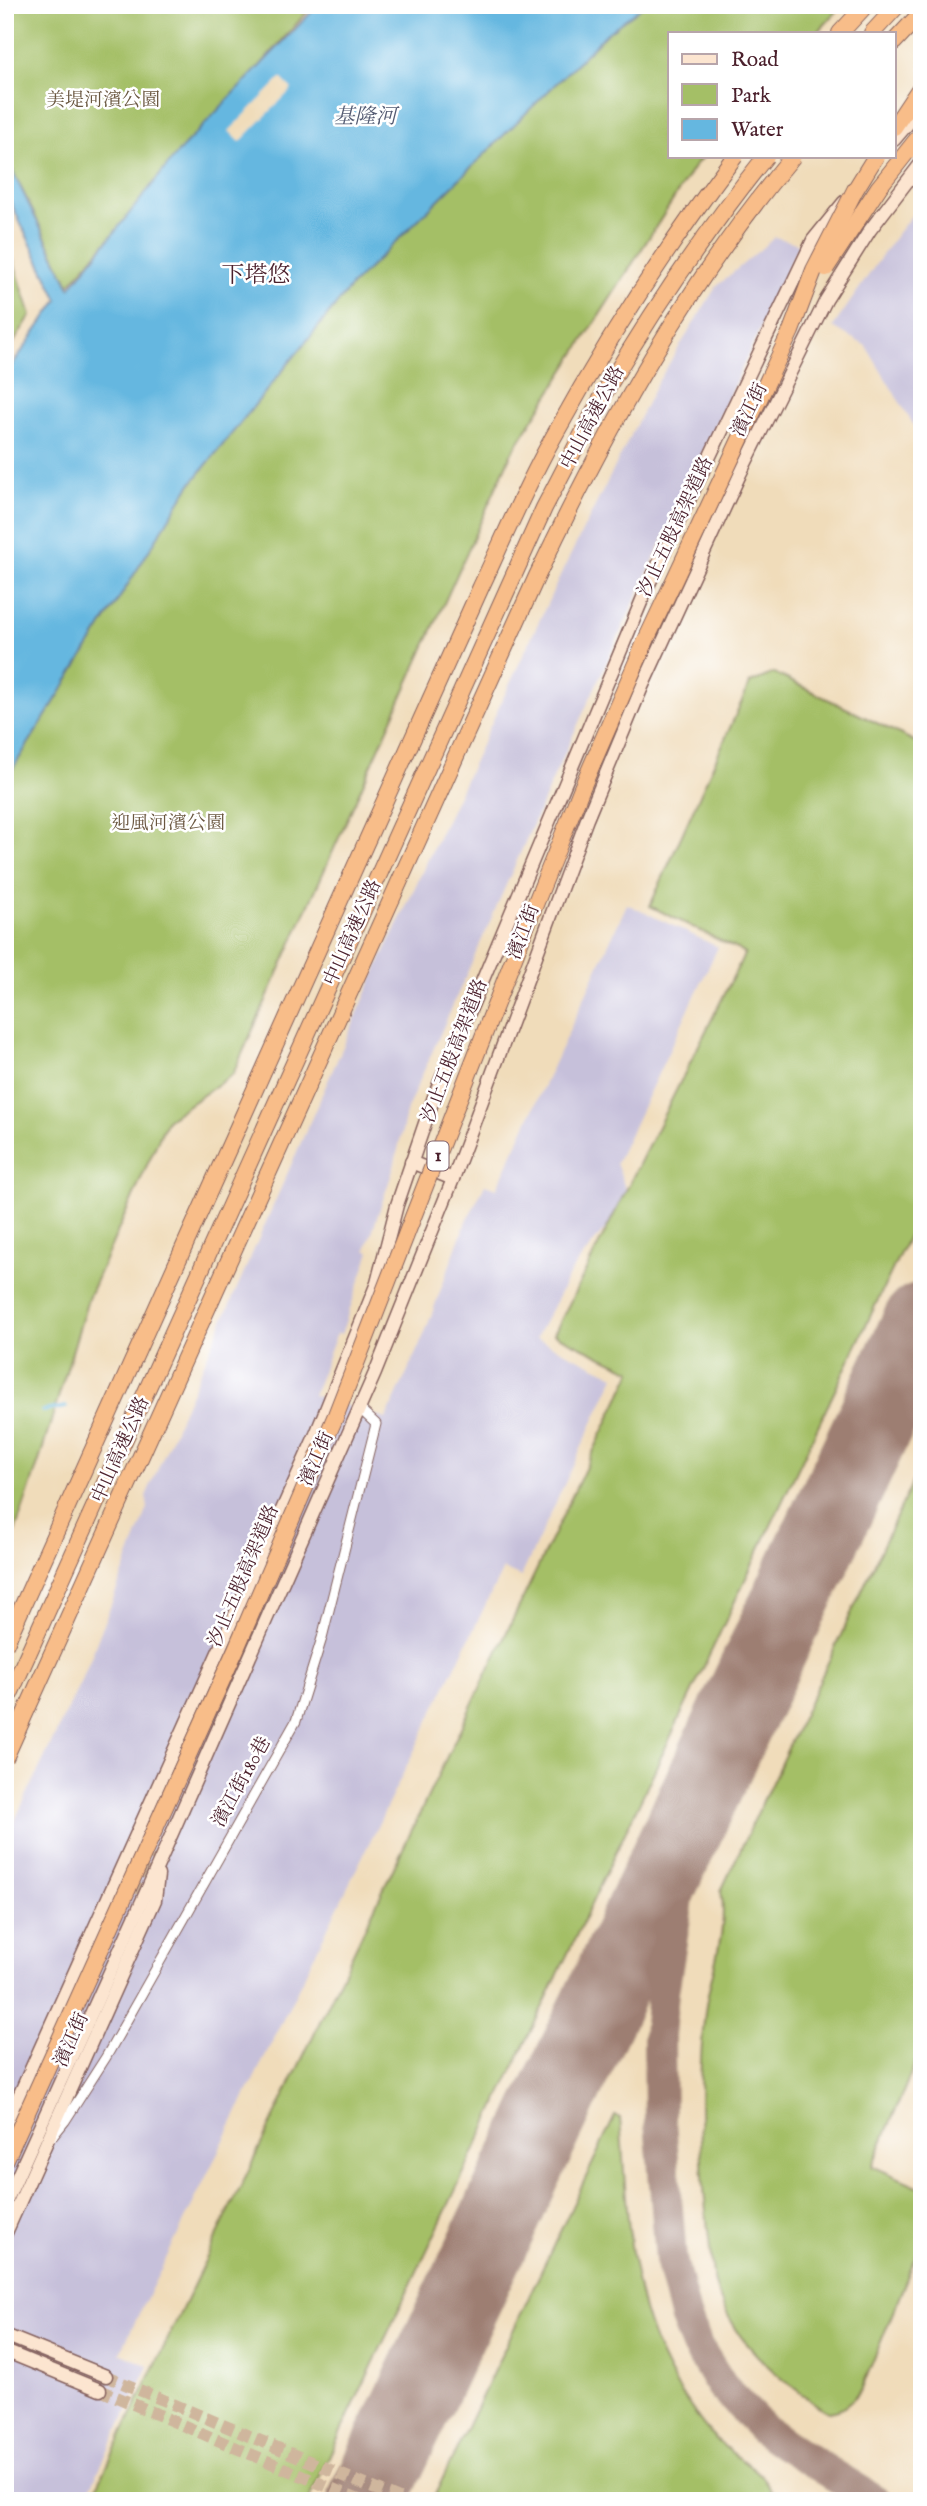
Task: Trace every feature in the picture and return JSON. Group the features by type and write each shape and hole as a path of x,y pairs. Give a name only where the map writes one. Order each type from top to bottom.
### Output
{"highway":[{"path":"841,32 866,5"},
{"path":"873,32 898,5"},
{"path":"895,41 922,12"},
{"path":"790,331 911,130 922,85"},
{"path":"5,1645 474,602 552,439 615,327 680,228 733,158"},
{"name":"中山高速公路","path":"5,1704 544,508 608,387 665,294 720,214 764,158"},
{"name":"中山高速公路","path":"5,1758 537,576 586,473 641,372 706,271 791,158"},
{"name":"汐止五股高架道路","path":"5,2161 225,1674 337,1415 518,947 581,790 647,638 790,331 814,270 855,190 878,158"}],"main road":[{"path":"895,140 911,130 922,107"},
{"name":"濱江街","path":"5,2127 316,1434 377,1283 411,1162 445,1068 660,560 813,240 877,158"},
{"name":"濱江街","path":"5,2204 360,1409 453,1179 587,820 642,687 740,474 826,300 877,220 922,162"},
{"path":"411,1162 453,1179"},
{"name":"濱江街","path":"5,2109 142,1808 164,1770"},
{"name":"濱江街","path":"5,2235 155,1900 161,1856"},
{"path":"5,2335 106,2376"},
{"path":"5,2351 100,2390"}],"street":[{"name":"濱江街180巷","path":"48,2143 106,2057 296,1721 322,1638 376,1424 360,1409"}],"shaded area":[{"path":"922,202 922,439 866,346 833,327"},
{"path":"775,237 799,244 557,770 407,1109 394,1167 366,1250 370,1252 341,1334 337,1333 313,1395 386,1419 424,1335 463,1229 485,1184 497,1188 627,904 718,947 616,1163 626,1191 613,1219 572,1270 536,1338 615,1376 521,1577 503,1569 120,2353 149,2366 84,2501 5,2501 5,1841 86,1670 148,1508 146,1496 180,1418 381,960 561,574 656,385 716,287"}],"green space":[{"name":"美堤河濱公園","path":"5,5 313,5 69,285 5,155"},
{"name":"迎風河濱公園","path":"644,5 843,5 818,32 668,32 668,158 702,158 511,454 233,1074 167,1120 89,1296 39,1461 5,1554 5,781 190,485 352,285 606,34"},
{"path":"5,235 31,315 5,356"},
{"path":"774,673 922,745 922,1207 308,2501 90,2501 632,1371 554,1334 745,953 650,906 750,683"},
{"path":"922,1462 922,2047 872,2166 922,2188 922,2241 862,2388 848,2404 839,2410 828,2412 766,2365 737,2330 718,2295 711,2258 701,2148 702,2039 707,1997 723,1921 721,1891"},
{"path":"615,2116 620,2118 635,2272 655,2343 672,2378 701,2422 719,2442 762,2477 777,2501 432,2501"}],"water":[{"name":"基隆河","path":"318,5 644,5 606,34 352,285 190,485 5,781 5,375 58,300 5,191 5,156 70,288 179,151"}],"pier":[{"path":"281,78 292,89 240,142 229,131"}],"waterway":[{"path":"43,1411 66,1407"}],"taxiway":[{"path":"876,2501 762,2428 722,2386 697,2346 685,2316 671,2259 660,2121 659,2035 679,1892 698,1824 735,1720 922,1347"}],"runway":[{"path":"367,2501 922,1322"}],"tunnel":[{"path":"134,1893 139,1882 160,1857"},
{"path":"106,2376 404,2501"},
{"path":"100,2390 361,2501"}],"district":[{"name":"下塔悠","path":"256,275"}]}
